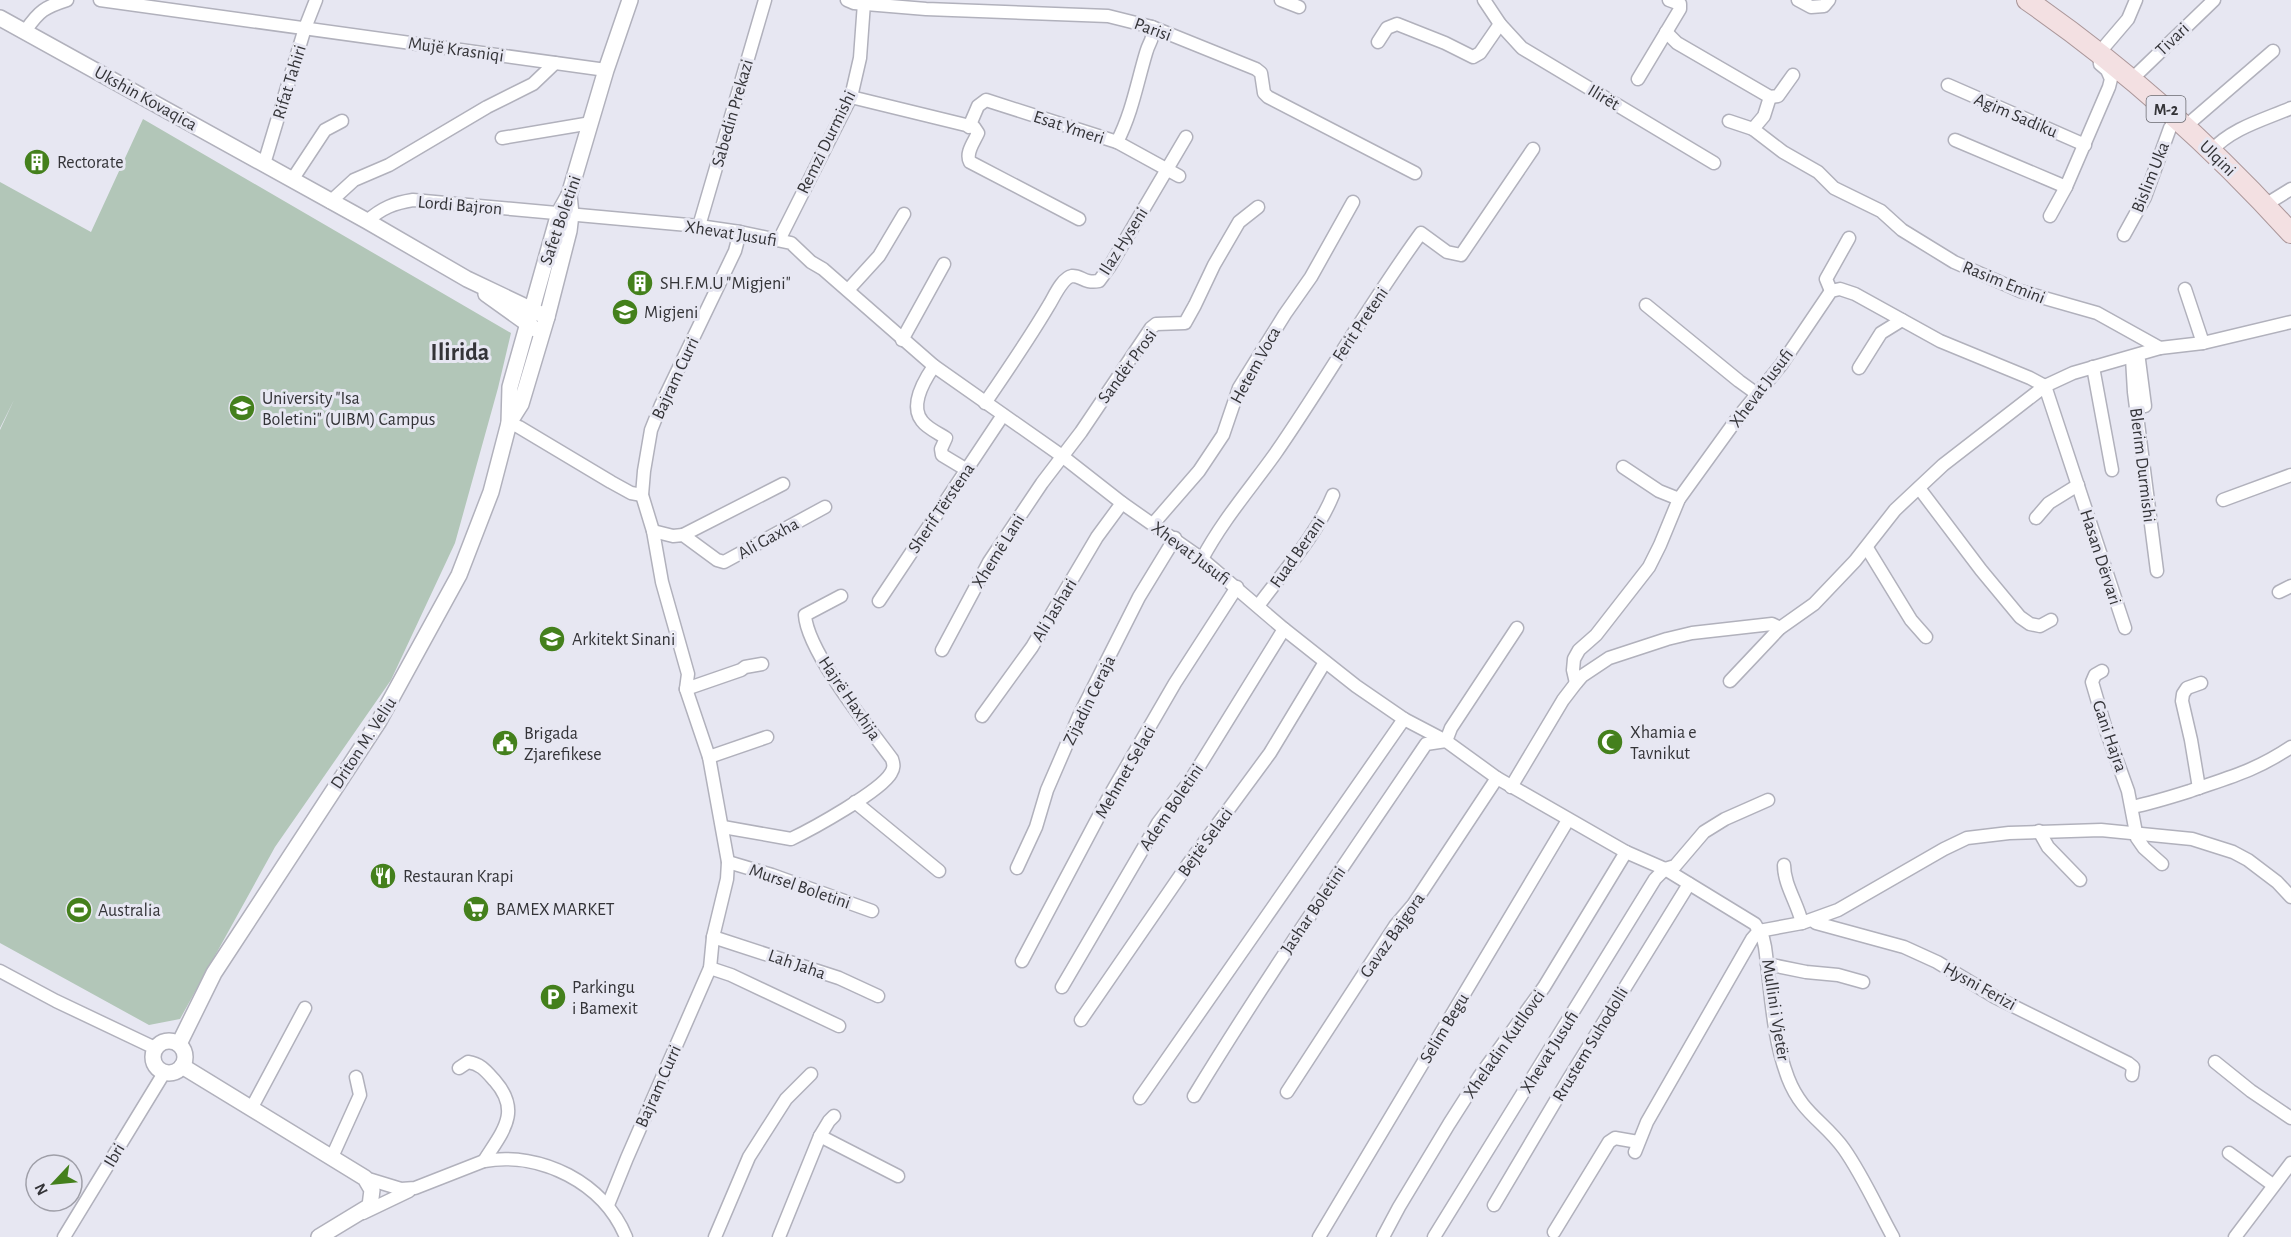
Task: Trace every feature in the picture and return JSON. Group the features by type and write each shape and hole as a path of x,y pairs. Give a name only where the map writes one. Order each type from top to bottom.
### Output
{"main road":[{"name":"Ulqini","path":"2026,0 2132,79 2211,151 2291,233"}],"street":[{"path":"26,30 37,13 67,0"},
{"name":"Mujë Krasniqi","path":"99,0 606,70"},
{"name":"Rifat Tahiri","path":"264,164 305,28 316,0"},
{"name":"Safet Boletini","path":"545,324 569,195 606,70 630,0"},
{"name":"Sabedin Prekazi","path":"699,226 765,0"},
{"name":"Parisi","path":"847,0 926,9 1108,16 1152,27 1256,69 1261,73 1264,93 1268,97 1415,172"},
{"path":"1281,0 1299,7"},
{"name":"Ilirët","path":"1484,0 1500,24 1522,48 1714,163"},
{"path":"1638,79 1681,6 1669,0"},
{"path":"1797,0 1811,7 1824,6 1828,0"},
{"path":"2050,216 2085,145 2111,79 2100,64 2099,53 2128,19 2136,0"},
{"name":"Tivari","path":"2132,79 2214,0"},
{"name":"Remzi Durmishi","path":"779,240 851,97 860,58 864,3"},
{"name":"Ukshin Kovaqica","path":"0,18 26,30 367,221 529,317 545,324"},
{"path":"1378,42 1387,28 1397,24 1473,57 1480,53 1500,24"},
{"path":"1117,142 1132,106 1147,50 1153,40 1152,27"},
{"path":"1666,32 1677,43 1770,97 1778,96 1793,75"},
{"path":"2181,123 2273,51"},
{"path":"330,202 354,180 389,165 487,107 533,84 555,63"},
{"name":"Agim Sadiku","path":"1948,85 2085,145"},
{"path":"851,97 974,127 978,133 969,153 970,162 1079,219"},
{"path":"1753,129 1764,116 1770,97"},
{"name":"Esat Ymeri","path":"969,127 978,106 986,100 1117,142 1134,149 1179,176"},
{"path":"2211,151 2226,137 2242,128 2291,108"},
{"path":"291,180 325,130 342,121"},
{"name":"Rasim Emini","path":"1729,121 1753,129 1783,152 1818,172 1834,188 1881,212 1902,230 1954,262 2020,291 2097,313 2160,348"},
{"path":"502,138 591,123"},
{"name":"Bislim Uka","path":"2124,235 2145,196 2170,128 2181,123"},
{"name":"Ilaz Hyseni","path":"985,403 1030,338 1060,287 1069,277 1075,276 1090,283 1099,281 1186,137"},
{"path":"1955,140 2066,187"},
{"name":"Ferit Preteni","path":"1202,559 1213,537 1274,454 1421,233 1447,252 1461,255 1533,149"},
{"path":"2265,205 2291,189"},
{"name":"Lordi Bajron","path":"367,221 381,209 395,203 413,200 565,213"},
{"name":"Hetem Voca","path":"1153,524 1199,471 1222,435 1239,388 1311,277 1353,202"},
{"name":"Sandër Prosi","path":"1062,456 1081,432 1151,328 1156,324 1185,323 1239,222 1258,207"},
{"name":"Safet Boletini","path":"529,317 565,213"},
{"name":"Xhevat Jusufi","path":"565,213 699,226 791,243 934,366 1062,456 1122,503 1175,538 1325,662 1404,719 1446,741 1511,787 1626,852 1665,869 1746,917 1755,924 1759,931"},
{"path":"848,290 879,256 904,214"},
{"name":"Bajram Curri","path":"608,1205 710,968 713,937 727,879 728,862 723,827 709,757 686,689 688,674 662,582 653,531 642,495 644,471 654,422 735,251 740,232"},
{"path":"1849,238 1826,279 1831,291 1840,289 1855,294 1940,341 2046,386"},
{"path":"902,340 944,264"},
{"path":"2185,289 2203,343"},
{"name":"Xhevat Jusufi","path":"1576,683 1573,670 1574,659 1579,650 1596,635 1649,567 1679,499 1781,365 1831,291"},
{"path":"1646,305 1757,394"},
{"name":"Driton M. Veliu","path":"179,1044 214,973 383,715 459,575 491,492 509,423 510,387 529,317"},
{"path":"1859,368 1881,333 1902,320"},
{"path":"1730,681 1780,628 1814,604 1867,548 1895,510 1959,451 2046,386 2073,373 2160,348 2203,343 2291,322"},
{"name":"Driton M. Veliu","path":"509,423 521,404 545,324"},
{"name":"Blerim Durmishi","path":"2135,357 2145,406"},
{"name":"Blerim Durmishi","path":"2135,357 2134,392 2157,572"},
{"path":"934,366 922,386 918,399 918,413 922,420 946,438 941,449 942,455 967,470"},
{"name":"Blerim Durmishi","path":"2093,367 2112,470"},
{"name":"Hasan Dërvari","path":"2046,386 2125,628"},
{"name":"Sherif Tërstena","path":"879,601 1003,416"},
{"path":"509,423 528,432 611,483 631,493 642,495"},
{"name":"Xhemë Lani","path":"942,650 989,562 1062,456"},
{"path":"1623,467 1659,491 1679,499"},
{"path":"2223,500 2291,475"},
{"path":"683,535 783,484"},
{"name":"Hasan Dërvari","path":"2036,518 2049,503 2078,485"},
{"path":"1919,488 2020,617 2030,624 2040,626 2051,620"},
{"name":"Fuad Berani","path":"1258,606 1304,545 1333,495"},
{"name":"Ali Jashari","path":"982,716 1032,647 1097,537 1122,503"},
{"name":"Ali Gaxha","path":"653,531 674,536 683,535 717,560 724,562 825,507"},
{"name":"Zijadin Ceraja","path":"1017,868 1036,827 1047,790 1079,716 1139,597 1175,538"},
{"path":"1867,548 1911,620 1926,637"},
{"name":"Mehmet Selaci","path":"1022,962 1110,795 1176,683 1237,587"},
{"name":"Hajrë Haxhija","path":"723,827 791,839 855,802 887,778 892,771 894,764 841,689 806,625 805,615 841,596"},
{"path":"1511,787 1576,683 1582,676 1609,658 1666,639 1743,626 1775,624 1780,628"},
{"path":"1446,741 1451,728 1517,628"},
{"name":"Adem Boletini","path":"1062,987 1158,823 1190,781 1284,629"},
{"name":"Bejtë Selaci","path":"1081,1020 1189,863 1270,753 1325,662"},
{"path":"686,689 745,667 762,664"},
{"name":"Gani Hajra","path":"2102,671 2095,675 2092,682 2132,807 2136,832"},
{"path":"2199,788 2192,740 2182,702 2187,687 2201,683"},
{"path":"1140,1098 1404,719"},
{"path":"709,757 767,737"},
{"name":"Jashar Boletini","path":"1194,1096 1312,910 1426,744 1446,741"},
{"path":"2132,807 2199,788 2258,767 2291,747"},
{"name":"Gavaz Bajgora","path":"1287,1092 1395,927 1413,905 1497,778"},
{"name":"Xhevat Jusufi","path":"1434,1237 1655,879 1665,869 1675,866 1704,832 1725,819 1768,800"},
{"path":"855,802 939,871"},
{"name":"Selim Begu","path":"1319,1237 1568,819"},
{"name":"Hysni Ferizi","path":"1759,931 1807,922 1838,910 1967,838 2039,831 2101,830 2192,839 2233,852 2261,869 2291,897"},
{"path":"2039,831 2048,847 2080,880"},
{"path":"2136,832 2139,843 2162,864"},
{"name":"Xheladin Kutllovci","path":"1383,1237 1449,1124 1479,1077 1544,987 1626,852"},
{"name":"Mursel Boletini","path":"728,862 873,911"},
{"path":"1784,865 1786,881 1799,911 1807,922"},
{"name":"Rrustem Suhodolli","path":"1494,1205 1689,884"},
{"name":"Hysni Ferizi","path":"1807,922 1904,947 1937,962 1995,996 2128,1064 2133,1067 2132,1075"},
{"path":"1554,1232 1609,1142 1615,1138 1637,1147 1647,1122 1752,939 1759,931"},
{"name":"Mullini i Vjetër","path":"1759,931 1763,938 1776,1032 1791,1084 1808,1113 1846,1151 1893,1237"},
{"name":"Lah Jaha","path":"713,937 839,978 878,996"},
{"path":"1767,963 1806,972 1827,973 1863,982"},
{"path":"710,968 731,975 839,1026"},
{"path":"0,971 56,1001 155,1048"},
{"path":"251,1108 305,1008"},
{"path":"164,1041 179,1044 184,1052 182,1066 174,1073 164,1073 153,1063 155,1048 164,1041"},
{"path":"459,1068 468,1062 479,1064 500,1087 507,1102 508,1122 484,1161"},
{"path":"2215,1062 2291,1118"},
{"path":"182,1066 365,1178 395,1188 415,1188"},
{"name":"Ibri","path":"64,1237 164,1073"},
{"path":"715,1237 749,1157 786,1100 811,1074"},
{"path":"332,1157 360,1095 356,1077"},
{"path":"779,1237 820,1136 834,1116"},
{"path":"820,1136 898,1176"},
{"path":"2229,1153 2273,1185"},
{"path":"356,1216 415,1188 484,1161 521,1160 551,1167 595,1193 608,1205 626,1237"},
{"path":"2236,1237 2291,1163"},
{"path":"319,1237 367,1209 372,1203 372,1190 365,1178"}],"green space":[{"name":"University \"Isa Boletini\" (UIBM) Campus","path":"143,119 511,333 455,543 391,680 275,847 180,1019 149,1025 0,943 0,430 14,400 0,428 0,182 91,232"}],"place":[{"name":"Rectorate","path":"37,162"},
{"name":"SH.F.M.U \"Migjeni\"","path":"640,283"},
{"name":"Migjeni","path":"625,312"},
{"name":"University \"Isa Boletini\" (UIBM) Campus","path":"242,408"},
{"name":"Arkitekt Sinani","path":"552,639"},
{"name":"Xhamia e Tavnikut","path":"1610,742"},
{"name":"Brigada Zjarefikese","path":"505,743"},
{"name":"Restauran Krapi","path":"383,876"},
{"name":"BAMEX MARKET","path":"476,909"},
{"name":"Australia","path":"79,910"},
{"name":"Parkingu i Bamexit","path":"553,997"}],"district":[{"name":"Ilirida","path":"460,352"}]}
